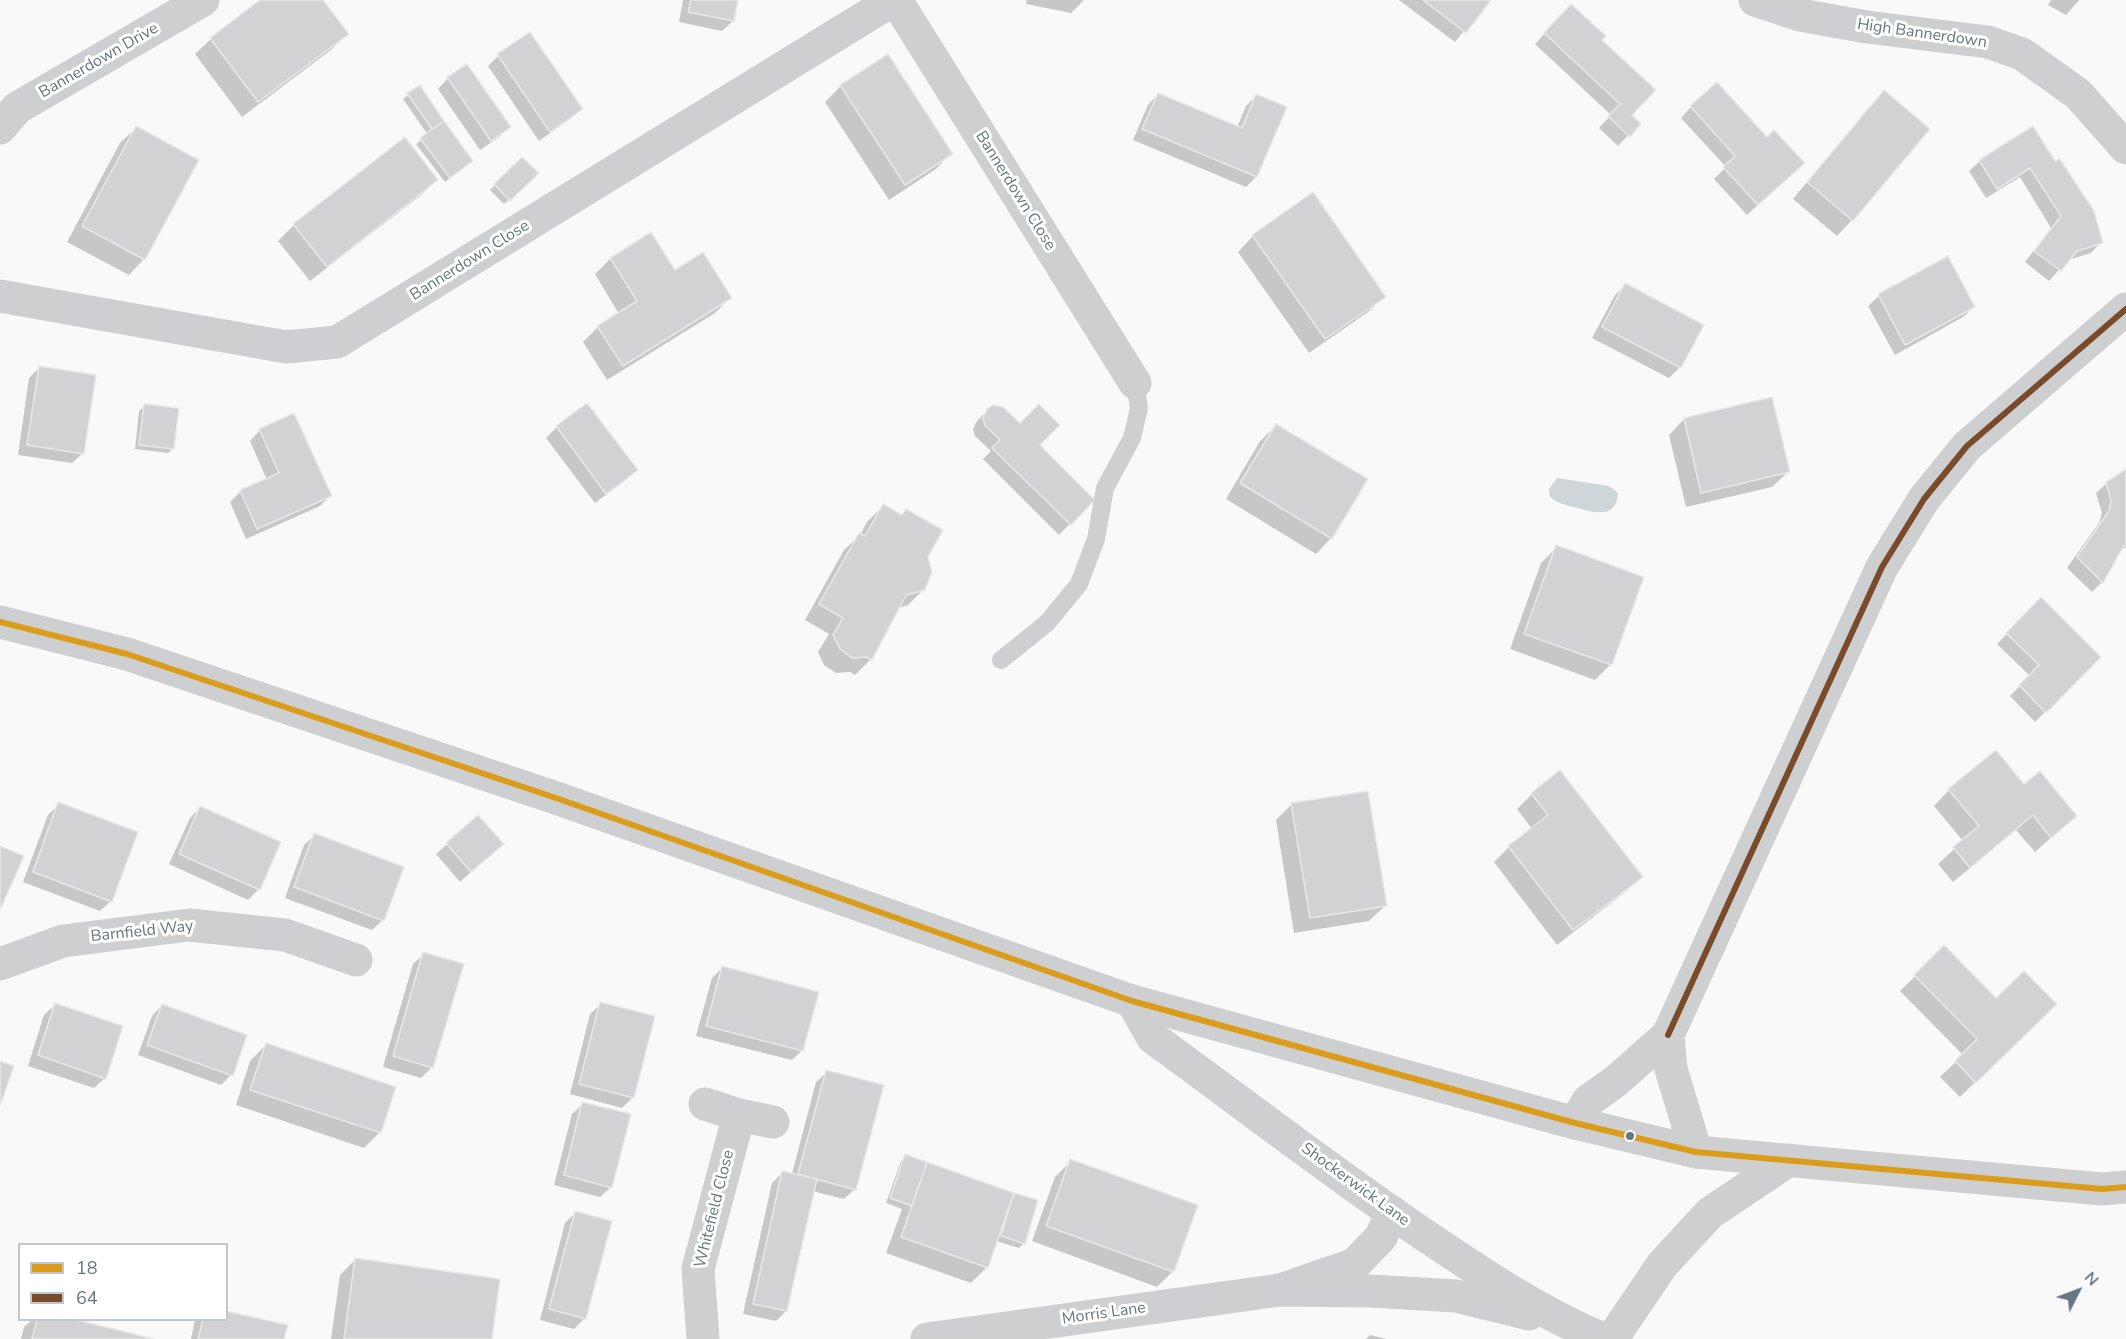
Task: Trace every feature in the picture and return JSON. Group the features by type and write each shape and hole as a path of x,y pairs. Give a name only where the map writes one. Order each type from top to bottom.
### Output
{"street":[{"name":"Bannerdown Drive","path":"0,128 17,108 203,0"},
{"name":"Bannerdown Close","path":"0,296 286,347 337,342 894,0 1135,383"},
{"name":"High Bannerdown","path":"1755,0 1800,15 1868,27 1988,42 2022,54 2078,94 2126,148"},
{"path":"1575,1123 1587,1101 1616,1081 1668,1035 1882,567 1924,499 1967,446 2126,309"},
{"path":"0,622 127,654 160,665 568,802 1132,1001 1575,1123 1696,1152 2102,1189 2126,1187"},
{"name":"Barnfield Way","path":"0,964 63,941 189,925 285,935 356,960"},
{"name":"Shockerwick Lane","path":"1132,1001 1153,1038 1392,1212 1500,1286 1563,1322 1603,1339"},
{"path":"1668,1035 1671,1069 1696,1152"},
{"path":"705,1104 739,1115 773,1122"},
{"name":"Whitefield Close","path":"703,1339 699,1269 739,1115"},
{"path":"1612,1339 1662,1265 1710,1213 1789,1160"},
{"name":"Morris Lane","path":"1280,1290 1355,1264 1381,1237 1392,1212"},
{"name":"Morris Lane","path":"927,1339 1280,1290 1371,1290 1456,1296 1563,1322"}],"lane":[{"path":"1002,660 1047,623 1079,584 1096,539 1105,488 1132,438 1139,408 1135,383"}],"shaded area":[{"path":"1557,478 1609,486 1618,493 1616,501 1613,507 1604,512 1584,510 1559,503 1550,497 1549,489"}],"building":[{"path":"260,0 323,0 349,34 258,102 210,38"},
{"path":"691,0 738,0 734,21 688,12"},
{"path":"1423,0 1491,0 1466,33"},
{"path":"1571,4 1606,36 1602,40 1656,90 1632,115 1641,124 1630,137 1608,116 1620,104 1544,33"},
{"path":"530,32 583,109 550,132 497,54"},
{"path":"888,54 953,154 905,185 840,85"},
{"path":"467,64 511,127 491,141 447,77"},
{"path":"1717,82 1767,137 1774,130 1805,163 1758,205 1723,167 1735,156 1690,106"},
{"path":"420,85 444,121 432,129 407,93"},
{"path":"1884,90 1930,129 1853,221 1807,182"},
{"path":"1158,93 1242,128 1256,94 1287,107 1257,177 1142,129"},
{"path":"444,121 473,161 450,178 420,138"},
{"path":"136,126 199,160 145,260 82,226"},
{"path":"2033,126 2055,161 2060,159 2094,211 2103,243 2077,251 2061,271 2034,251 2061,216 2030,168 1997,189 1979,160"},
{"path":"405,137 438,180 327,267 293,224"},
{"path":"522,157 539,173 510,201 494,184"},
{"path":"1313,192 1386,297 1325,339 1252,235"},
{"path":"651,232 675,270 703,252 732,298 623,366 597,326 637,301 610,258"},
{"path":"1948,256 1975,307 1905,345 1878,294"},
{"path":"1625,283 1704,325 1681,368 1602,327"},
{"path":"39,366 96,375 84,454 27,445"},
{"path":"1772,397 1790,472 1701,493 1684,418"},
{"path":"587,403 638,470 606,494 556,426"},
{"path":"144,404 179,408 174,449 139,445"},
{"path":"1039,404 1060,425 1040,445 1095,500 1071,525 992,448 1000,440 985,425 983,418 987,409 993,405 1003,407 1020,423"},
{"path":"294,413 332,496 257,529 240,490 279,473 259,429"},
{"path":"1276,424 1368,479 1332,539 1240,483"},
{"path":"2126,469 2126,545 2103,583 2077,557 2109,511 2111,501 2106,482"},
{"path":"883,504 902,515 906,509 943,530 928,557 932,572 925,590 906,595 872,660 866,657 852,658 840,649 833,635 843,618 819,604 859,533 865,536"},
{"path":"1556,545 1644,577 1612,665 1524,634"},
{"path":"2041,597 2101,657 2046,713 2019,685 2039,665 2006,633"},
{"path":"1996,750 2024,784 2040,771 2077,816 2051,838 2033,815 1970,868 1953,847 1979,826 1948,789"},
{"path":"1560,770 1643,877 1573,930 1508,846 1548,815 1531,793"},
{"path":"1368,791 1387,906 1310,918 1291,803"},
{"path":"58,802 138,832 112,902 33,872"},
{"path":"200,806 281,842 260,890 179,854"},
{"path":"478,815 504,844 471,872 446,843"},
{"path":"314,833 404,867 384,921 294,887"},
{"path":"0,846 24,856 0,910"},
{"path":"1944,945 1996,998 2024,971 2057,1004 1976,1083 1955,1061 1977,1039 1914,975"},
{"path":"423,952 464,964 433,1068 393,1056"},
{"path":"722,966 819,992 803,1051 706,1026"},
{"path":"600,1002 655,1016 634,1098 579,1084"},
{"path":"55,1003 123,1026 106,1079 38,1055"},
{"path":"162,1004 247,1035 233,1076 147,1045"},
{"path":"266,1043 396,1087 381,1133 250,1090"},
{"path":"0,1061 14,1066 0,1106"},
{"path":"826,1070 884,1085 856,1190 798,1174"},
{"path":"582,1102 631,1114 612,1188 564,1175"},
{"path":"905,1154 927,1162 912,1206 890,1198"},
{"path":"1070,1159 1198,1205 1174,1272 1046,1226"},
{"path":"927,1162 1014,1193 988,1268 901,1237"},
{"path":"782,1171 817,1179 787,1311 753,1304"},
{"path":"1014,1193 1038,1200 1025,1244 1001,1236"},
{"path":"575,1211 612,1221 586,1319 549,1309"},
{"path":"355,1258 500,1279 492,1339 344,1339"},
{"path":"228,1311 288,1325 284,1339 198,1339 203,1321 228,1321"},
{"path":"37,1321 81,1321 154,1339 32,1339"}],"transit line":[{"name":"64","path":"1668,1035 1882,567 1924,499 1967,446 2126,309"},
{"name":"18","path":"0,622 127,654 556,798 1132,1001 1575,1123 1696,1152 2102,1189 2126,1187"}]}
